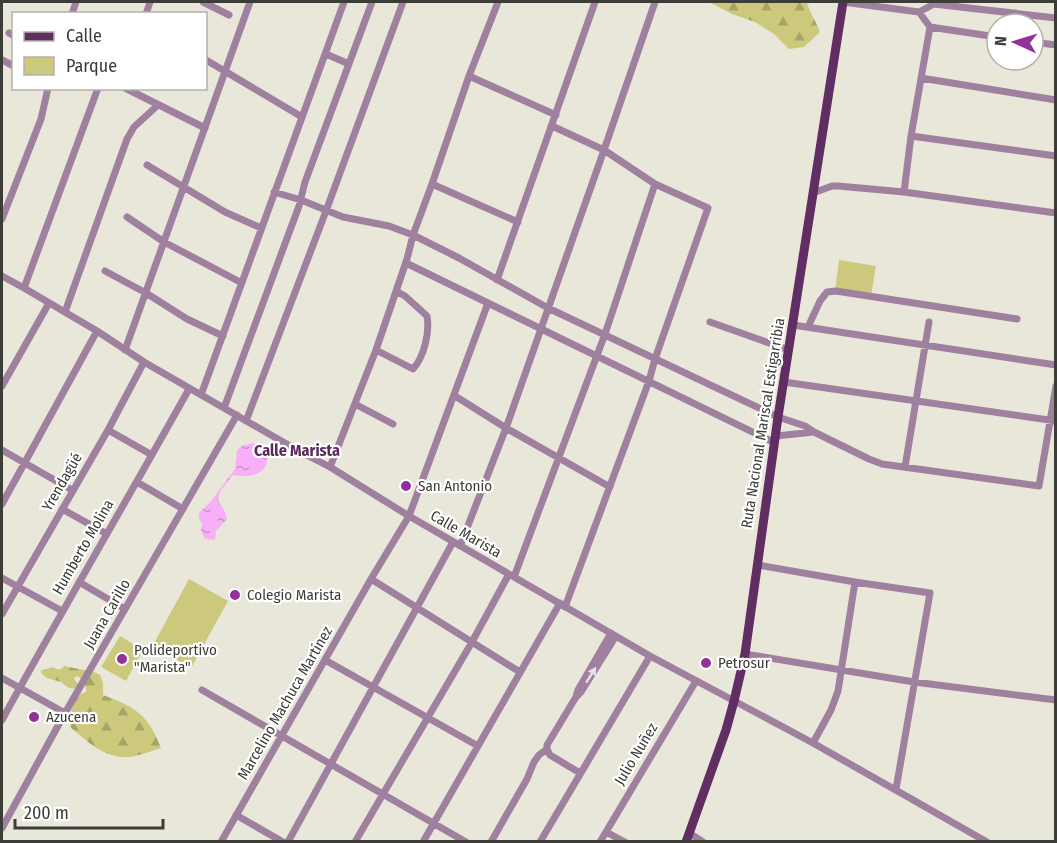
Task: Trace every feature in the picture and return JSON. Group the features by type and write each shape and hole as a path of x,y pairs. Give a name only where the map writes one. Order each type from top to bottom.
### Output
{"main road":[{"name":"Ruta Nacional Mariscal Estigarribia","path":"687,837 726,730 745,654 778,417 843,2"}],"street":[{"path":"202,2 229,15"},
{"path":"125,350 250,2"},
{"path":"201,395 344,3 335,2"},
{"path":"224,408 264,304 301,200 305,182 372,2"},
{"path":"246,421 403,2"},
{"path":"330,467 376,350 406,263 413,235 469,76 498,2"},
{"path":"497,280 595,2"},
{"path":"288,842 373,687 457,544 506,428 655,2"},
{"path":"843,2 920,12 935,3 1056,18"},
{"path":"904,192 911,136 930,27 920,12"},
{"path":"930,27 985,35"},
{"path":"326,54 349,64"},
{"path":"207,61 302,117"},
{"path":"469,76 556,115"},
{"path":"921,78 1056,100"},
{"path":"2,219 41,119 48,90"},
{"path":"24,288 97,90"},
{"path":"129,90 205,128"},
{"path":"64,312 127,139 134,128 158,105"},
{"path":"423,842 520,672 563,605 649,381 708,208 655,184 604,150 552,126"},
{"path":"911,136 1056,156"},
{"path":"147,165 225,212 261,228"},
{"path":"432,184 518,222"},
{"path":"355,842 512,576 559,459 655,184"},
{"path":"813,193 838,186 904,192 1056,213"},
{"path":"274,192 343,217 389,226 413,235 548,308 778,417 805,426 882,464 1039,486 1053,420 1056,386"},
{"path":"127,217 164,242 242,283"},
{"path":"406,263 596,356 776,440 814,432"},
{"path":"105,270 187,319 223,336"},
{"name":"Calle Marista","path":"2,276 189,389 330,467 409,516 650,656 813,743 987,842"},
{"path":"376,350 413,369 421,358 428,328 427,316 396,291"},
{"path":"808,327 820,301 827,292 836,291 1017,319"},
{"path":"2,386 49,303"},
{"name":"Marcelino Machuca Martínez","path":"221,842 280,736 409,516 488,303"},
{"path":"710,322 789,350"},
{"path":"905,467 929,322"},
{"path":"793,325 1056,365"},
{"path":"2,504 97,332"},
{"name":"Yrendagüé","path":"2,614 108,430 144,362"},
{"path":"784,382 1053,420"},
{"name":"Humberto Molina","path":"2,720 189,389"},
{"path":"455,396 610,487"},
{"path":"355,404 393,424"},
{"name":"Juana Carillo","path":"2,828 65,713 237,415"},
{"path":"108,430 152,455"},
{"path":"2,450 72,490"},
{"path":"137,482 183,508"},
{"path":"62,509 107,534"},
{"path":"758,565 930,593 896,789"},
{"path":"2,578 62,611"},
{"path":"371,579 520,672"},
{"path":"79,582 125,609"},
{"path":"813,743 831,711 838,692 855,582"},
{"path":"580,773 550,755 547,745 613,634"},
{"path":"745,654 914,682 1056,700"},
{"path":"540,842 650,656"},
{"path":"325,660 478,746"},
{"path":"2,678 65,713"},
{"name":"Julio Nuñez","path":"600,842 696,681"},
{"path":"202,690 465,842"},
{"path":"491,842 527,779 534,762 547,749"},
{"path":"236,815 283,842"},
{"path":"606,832 625,842"},
{"path":"687,837 703,842"}],"green space":[{"path":"709,2 807,2 820,32 804,47 789,49 774,34 755,22 732,14"},
{"path":"839,260 876,266 871,296 835,291"},
{"path":"189,579 228,601 191,668 152,647"},
{"name":"Polideportivo \"Marista\"","path":"120,636 143,650 126,681 101,667"},
{"path":"64,666 100,675 103,695 139,713 151,727 161,748 133,756 120,757 97,748 71,728 71,710 80,694 86,692 85,683 78,676 74,679 78,684 78,689 69,688 61,682 47,678 41,671 52,667 60,669"}],"water":[{"path":"253,443 265,451 266,465 263,470 254,475 233,475 221,490 218,498 227,519 216,531 215,540 205,539 201,531 199,513 235,469 237,450"}],"place":[{"name":"San Antonio","path":"406,486"},
{"name":"Colegio Marista","path":"235,595"},
{"name":"Polideportivo \"Marista\"","path":"122,659"},
{"name":"Petrosur","path":"706,663"},
{"name":"Azucena","path":"34,717"}],"district":[{"name":"Calle Marista","path":"297,450"}]}
